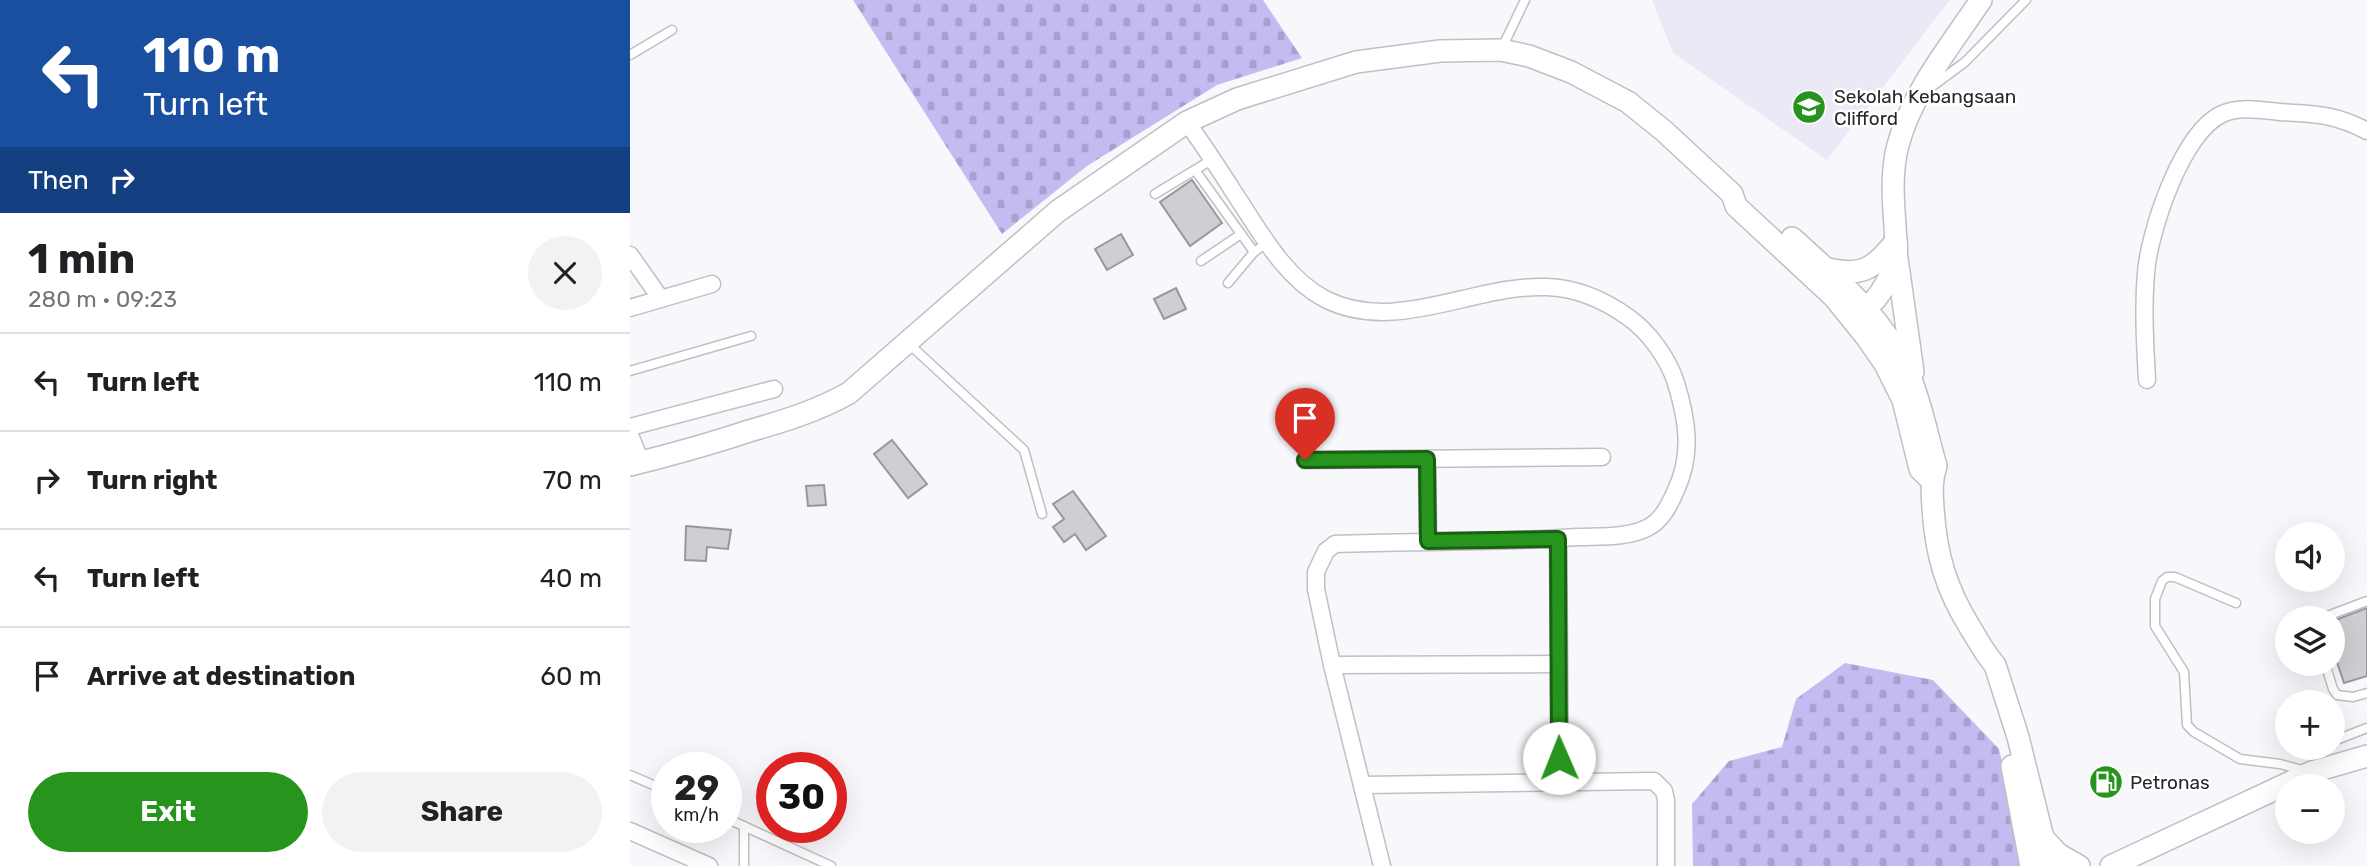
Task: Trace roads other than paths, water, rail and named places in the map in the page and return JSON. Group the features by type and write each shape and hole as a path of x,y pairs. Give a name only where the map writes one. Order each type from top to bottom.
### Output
{"street":[{"path":"1981,0 1919,95 1902,133 1894,170 1896,249 1915,391 1936,466 1931,480 1934,535 1940,561 1953,599 1995,665 2018,737 2045,840 2058,854 2079,866"},
{"path":"630,435 636,463 686,451 829,405 849,393 1058,211 1188,122 1237,99 1356,62 1440,51 1502,50 1530,56 1570,72 1628,102 1664,131 1732,194 1736,206 1834,297 1867,338 1885,364 1903,400 1920,469 1931,480"},
{"path":"2147,380 2144,325 2150,246 2185,153 2207,124 2222,114 2247,109 2336,116 2367,131"},
{"path":"1188,122 1213,159 1261,248 1324,298 1362,310 1416,309 1523,288 1569,290 1612,306 1635,323 1656,346 1673,373 1683,405 1688,431 1687,458 1681,480 1660,520 1636,533 1558,539 1335,544 1326,551 1316,572 1316,589 1382,866"},
{"path":"1732,194 1746,197 1866,308 1897,352 1915,391"},
{"path":"1824,268 1848,274 1869,267 1896,249"},
{"path":"1867,338 1866,308 1880,295 1896,249"},
{"path":"630,255 660,299"},
{"path":"630,308 712,284"},
{"path":"1834,297 1866,308"},
{"path":"630,427 774,389"},
{"path":"1305,460 1602,457"},
{"path":"1427,459 1428,541"},
{"path":"1558,539 1560,781"},
{"path":"1988,657 1984,666 2036,865"},
{"path":"1332,665 1558,664"},
{"path":"2345,756 2367,756"},
{"path":"2117,865 2319,760"},
{"path":"1362,785 1654,781 1664,791 1666,800 1666,866"},
{"path":"630,831 692,863 709,866"},
{"path":"2036,865 2045,840"}],"lane":[{"path":"1502,50 1525,0"},
{"path":"1919,95 1965,62 2026,0"},
{"path":"630,55 672,30"},
{"path":"1155,194 1213,159"},
{"path":"1195,170 1241,234 1261,248 1228,283"},
{"path":"1201,261 1241,234"},
{"path":"630,371 751,336"},
{"path":"908,343 1024,450 1042,514"},
{"path":"2236,603 2175,577 2167,578 2158,588 2155,599 2155,626 2185,672 2187,725 2240,759 2280,764 2304,760"},
{"path":"2345,609 2367,601"},
{"path":"2329,676 2337,695 2353,697 2367,693"},
{"path":"2345,737 2367,728"},
{"path":"630,775 651,784"},
{"path":"744,866 744,825 831,866"}],"place":[{"name":"Sekolah Kebangsaan Clifford","path":"1809,107"},
{"name":"Petronas","path":"2106,782"}]}
